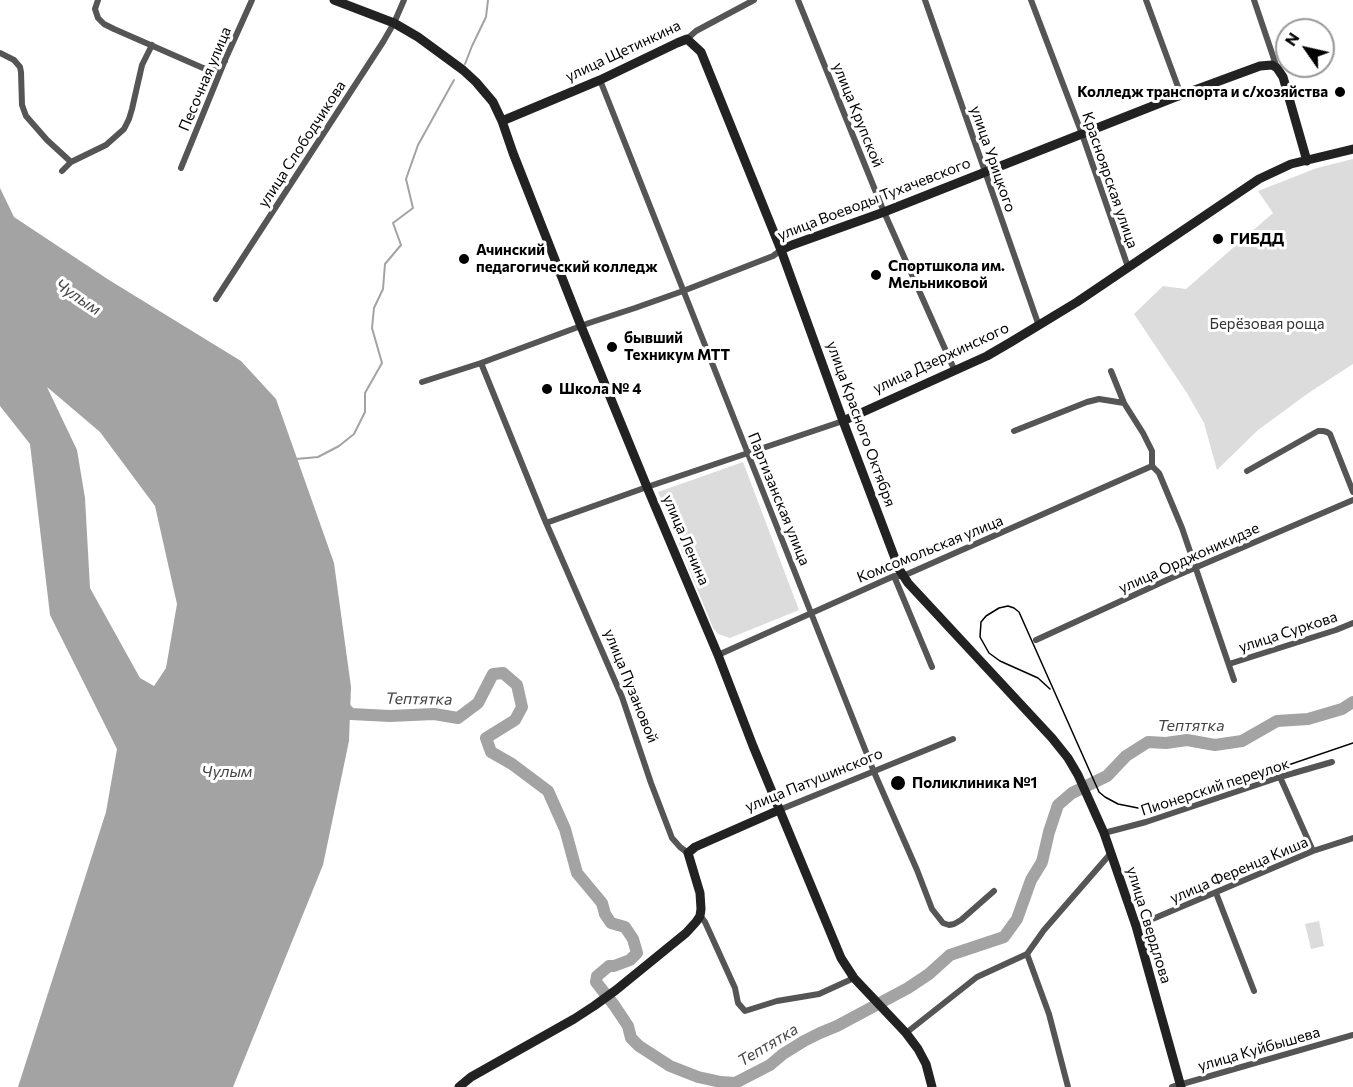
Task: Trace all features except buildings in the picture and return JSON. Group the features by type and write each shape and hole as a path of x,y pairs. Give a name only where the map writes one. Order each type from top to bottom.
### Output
{"main road":[{"name":"улица Ленина","path":"333,0 394,23 418,37 464,70 493,102 581,326 841,958 869,996 906,1033 922,1057 932,1087"},
{"name":"улица Щетинкина","path":"502,121 600,81 687,39"},
{"name":"улица Красного Октября","path":"687,39 701,52 782,250 899,569 898,576 1052,738 1078,775"},
{"name":"улица Воеводы Тухачевского","path":"782,250 885,212 1181,95 1260,66 1275,67"},
{"path":"1283,78 1307,161"},
{"name":"улица Дзержинского","path":"843,421 987,356 1039,326 1259,179 1291,164 1353,149"},
{"name":"улица Свердлова","path":"1078,775 1112,853 1136,926 1178,1086"},
{"name":"улица Патушинского","path":"688,853 695,847 780,810"},
{"name":"улица Пузановой","path":"688,853 700,893 700,916"},
{"path":"459,1087 471,1077 594,1006 686,933 700,916"}],"street":[{"path":"98,0 96,14 100,21 114,29 203,68 216,67 225,60"},
{"name":"Песочная улица","path":"181,168 252,0"},
{"name":"улица Слободчикова","path":"216,299 394,23 404,0"},
{"name":"улица Щетинкина","path":"687,39 696,31 754,0"},
{"name":"улица Крупской","path":"798,0 885,212 954,369"},
{"name":"улица Урицкого","path":"925,0 1039,326"},
{"name":"Красноярская улица","path":"1031,0 1082,134 1128,267"},
{"path":"1146,0 1181,95"},
{"path":"1254,0 1275,62"},
{"path":"63,171 71,162 105,145 124,129 132,109 142,65 152,45"},
{"path":"0,53 14,60 20,67 22,105 26,116 71,162"},
{"name":"Партизанская улица","path":"600,81 874,772 932,909 943,923 954,924 994,891"},
{"name":"улица Воеводы Тухачевского","path":"422,382 683,291 773,256 782,250"},
{"name":"улица Пузановой","path":"481,363 546,523 622,697 672,838 688,853"},
{"path":"1111,371 1124,403 1152,451 1152,466 1159,473 1182,528 1234,680"},
{"path":"1014,431 1087,402 1099,399 1124,403"},
{"name":"улица Дзержинского","path":"546,523 843,421"},
{"path":"1247,471 1318,431 1327,432 1330,434 1353,492"},
{"name":"Комсомольская улица","path":"718,655 811,612 1152,466"},
{"name":"улица Орджоникидзе","path":"1036,640 1169,579 1353,500"},
{"path":"898,576 932,667"},
{"name":"улица Суркова","path":"1229,664 1353,623"},
{"name":"улица Патушинского","path":"780,810 953,739"},
{"name":"Пионерский переулок","path":"1104,833 1158,819 1280,777 1332,762"},
{"path":"1280,777 1313,851"},
{"name":"улица Ференца Киша","path":"1136,926 1313,851 1353,837"},
{"path":"906,1033 977,978 1027,954 1044,930 1112,853"},
{"path":"1216,893 1254,991"},
{"path":"700,916 705,922 735,988 738,1003 745,1011 777,1001 819,994 854,978"},
{"path":"1027,954 1049,1014 1068,1087"},
{"name":"улица Куйбышева","path":"1178,1086 1353,1035"}],"green space":[{"name":"Берёзовая роща","path":"1353,159 1353,364 1258,430 1217,470 1204,423 1187,393 1134,314 1163,286 1186,289 1273,213 1258,191 1317,168"},
{"path":"743,462 799,610 730,638 718,634 713,628 658,492"},
{"path":"1319,921 1324,946 1311,949 1305,924"}],"water":[{"name":"Чулым","path":"0,188 14,217 109,280 241,361 276,399 334,563 351,687 349,741 323,865 233,1087 18,1087 106,812 117,749 50,615 30,444 0,406","holes":["47,387 100,432 155,506 177,604 166,668 154,686 140,678 90,588 85,498 77,450"]}],"waterway":[{"path":"465,64 486,17 488,0"},
{"path":"296,459 318,457 339,446 354,434 365,412 365,393 382,363 372,328 374,308 383,289 385,264 401,245 393,223 413,208 406,179 418,145 454,80"},
{"name":"Тептятка","path":"339,703 351,714 390,716 434,714 458,718 478,703 493,674 503,673 517,685 522,707 515,720 486,738 491,752 512,764 548,791 565,829 577,873 602,903 611,923 625,927 633,939 637,953 630,960 609,966 597,976 596,982 628,1026 631,1038 639,1046 670,1066 698,1077 735,1083 770,1065 804,1041 908,988 929,974 950,955 1004,937 1017,919 1031,880 1042,862 1058,805 1072,793 1107,776 1126,756 1148,742 1166,743 1187,740 1215,745 1242,741 1277,721 1308,719 1342,709 1353,702"}],"tram line":[{"path":"1050,689 1038,678 1000,661 989,653 980,637 981,622 986,616 999,608 1008,606 1019,612 1099,792 1118,804 1138,808 1165,807 1353,743"}],"place":[{"name":"Колледж транспорта и с/хозяйства","path":"1340,92"},
{"name":"ГИБДД","path":"1218,239"},
{"name":"Ачинский педагогический колледж","path":"464,259"},
{"name":"Спортшкола им. Мельниковой","path":"876,275"},
{"name":"бывший Техникум МТТ","path":"612,347"},
{"name":"Школа № 4","path":"547,389"},
{"name":"Поликлиника №1","path":"898,783"}]}
